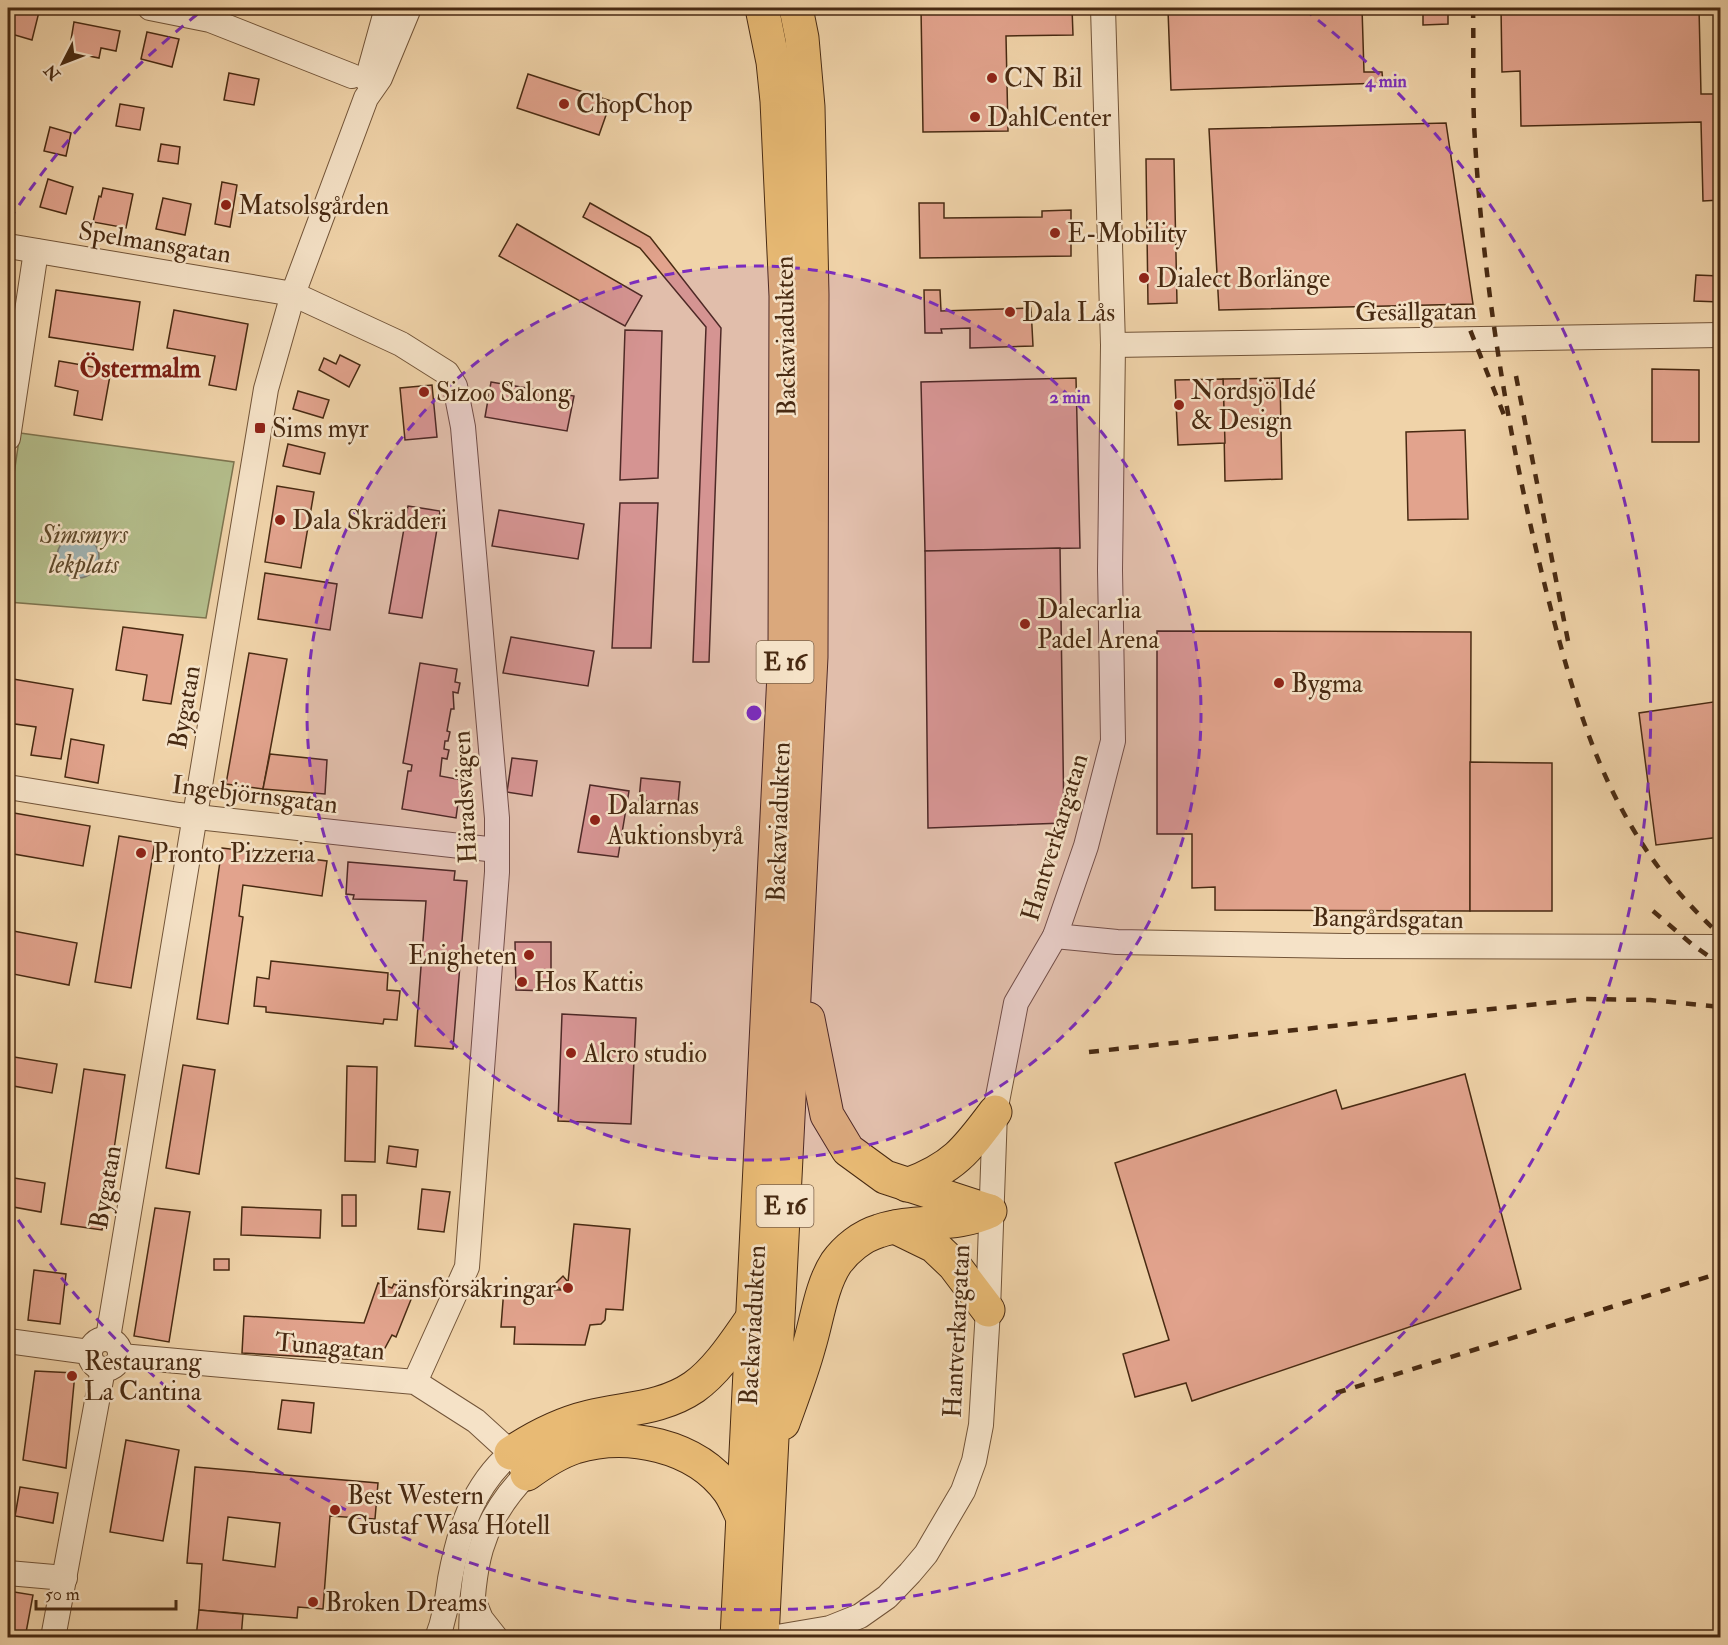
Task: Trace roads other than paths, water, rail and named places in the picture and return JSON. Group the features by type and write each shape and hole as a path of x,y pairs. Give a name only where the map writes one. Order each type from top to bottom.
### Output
{"highway":[{"name":"Backaviadukten","path":"737,1638 786,653 786,296 777,101 773,62 762,8"},
{"name":"Backaviadukten","path":"770,1637 771,1456 812,657 813,472 808,107 802,38 796,8"},
{"path":"798,956 813,1054 827,1115 848,1150 865,1165 885,1177 990,1211"},
{"path":"907,1185 950,1165 995,1112"},
{"path":"771,1456 804,1363 833,1269 858,1241 879,1231 895,1227 966,1219 990,1211"},
{"path":"895,1227 934,1246 954,1265 988,1310"},
{"path":"519,1464 536,1437 589,1417 647,1407 681,1395 708,1375 753,1317"},
{"path":"519,1464 576,1447 608,1442 651,1443 695,1460 729,1491 742,1515"}],"street":[{"path":"150,8 210,20 352,76"},
{"name":"Hantverkargatan","path":"770,1637 830,1628 860,1616 887,1597 926,1554 963,1491 974,1461 981,1425 988,1310 995,1112 1016,1003 1055,936 1086,846 1113,741 1110,570 1113,345 1103,8"},
{"name":"Bygatan","path":"53,1638 105,1354 266,390 293,294 366,98 380,78 399,9"},
{"name":"Spelmansgatan","path":"8,246 293,294"},
{"path":"8,438 36,251"},
{"name":"Häradsvägen","path":"293,294 401,344 447,373 455,386 461,408 497,818 497,850 467,1267 415,1382"},
{"name":"Gesällgatan","path":"1113,345 1720,335"},
{"name":"Ingebjörnsgatan","path":"8,787 196,817 497,850"},
{"name":"Bangårdsgatan","path":"1055,936 1116,942 1345,946 1720,947"},
{"name":"Tunagatan","path":"8,1341 105,1354 415,1382 476,1420 519,1464"},
{"path":"471,1638 472,1594 488,1525 519,1464"},
{"path":"437,1638 447,1615 451,1579 463,1526 472,1502 495,1467 519,1464"},
{"path":"8,1574 65,1578"},
{"path":"472,1594 481,1619 496,1638"}],"railway":[{"path":"1473,8 1475,141 1492,312 1521,483 1555,624 1581,714 1604,773 1618,801 1642,844 1662,872 1720,935"},
{"path":"1463,312 1506,420"},
{"path":"1516,376 1568,641"},
{"path":"1653,911 1694,946 1720,964"},
{"path":"1089,1052 1586,999 1650,1000 1720,1007"},
{"path":"1336,1393 1720,1273"}],"place":[{"name":"CN Bil","path":"992,78"},
{"name":"ChopChop","path":"564,104"},
{"name":"DahlCenter","path":"975,117"},
{"name":"Matsolsgården","path":"226,205"},
{"name":"E-Mobility","path":"1055,233"},
{"name":"Dialect Borlänge","path":"1144,278"},
{"name":"Dala Lås","path":"1010,312"},
{"name":"Sizoo Salong","path":"424,392"},
{"name":"Nordsjö Idé & Design","path":"1179,405"},
{"name":"Sims myr","path":"260,428"},
{"name":"Dala Skrädderi","path":"280,520"},
{"name":"Dalecarlia Padel Arena","path":"1025,624"},
{"name":"Bygma","path":"1279,683"},
{"name":"Dalarnas Auktionsbyrå","path":"595,820"},
{"name":"Pronto Pizzeria","path":"141,853"},
{"name":"Enigheten","path":"529,955"},
{"name":"Hos Kattis","path":"522,982"},
{"name":"Alcro studio","path":"571,1053"},
{"name":"Länsförsäkringar","path":"568,1288"},
{"name":"Restaurang La Cantina","path":"72,1376"},
{"name":"Best Western Gustaf Wasa Hotell","path":"335,1510"},
{"name":"Broken Dreams","path":"313,1602"}],"district":[{"name":"Östermalm","path":"140,368"}],"park label":[{"name":"Simsmyrs lekplats","path":"84,549"}]}
